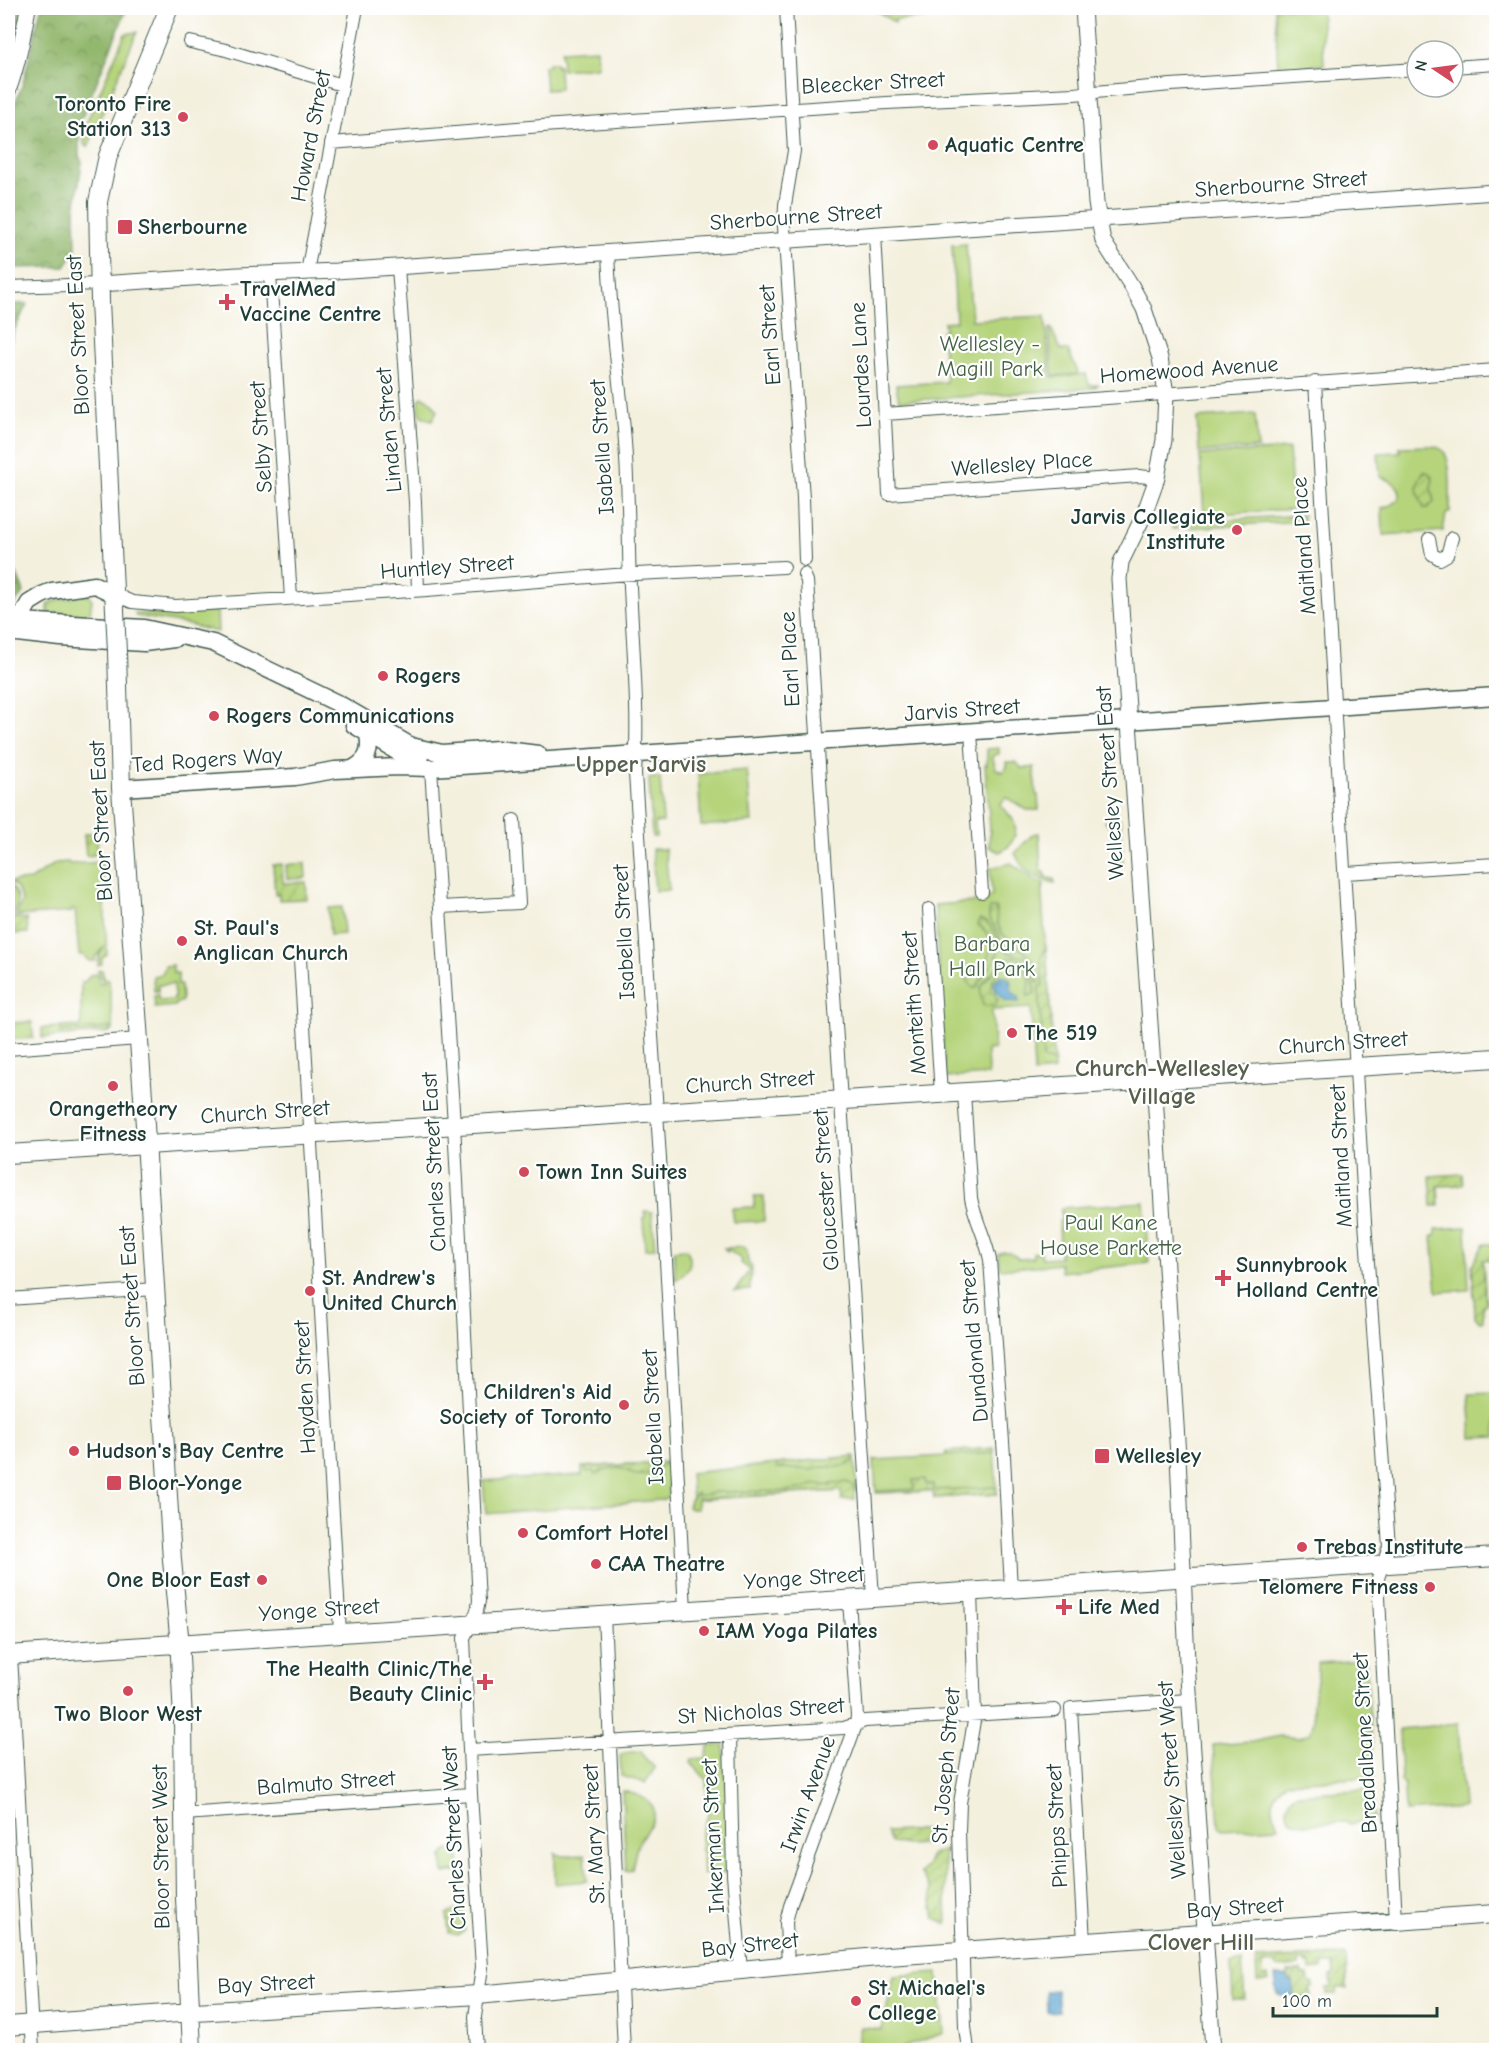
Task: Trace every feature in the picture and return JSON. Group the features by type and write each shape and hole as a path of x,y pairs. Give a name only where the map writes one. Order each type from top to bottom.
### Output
{"main road":[{"name":"Bloor Street East","path":"169,8 129,100 103,174 97,219 115,602 121,788 172,1560 180,1643"},
{"path":"11,625 29,603 52,591 95,585 115,602"},
{"path":"11,625 144,628 190,638 227,649 339,705 411,746 442,753 498,749 577,759"},
{"path":"297,684 368,734 407,758 431,768"},
{"name":"Jarvis Street","path":"431,768 1497,696"},
{"path":"352,769 360,765 368,754 370,747 368,734"},
{"name":"Ted Rogers Way","path":"121,788 295,777 352,769 431,768"},
{"name":"Ted Rogers Way","path":"295,777 338,781 411,777 431,768"},
{"name":"Church Street","path":"8,1154 1497,1058"},
{"name":"Yonge Street","path":"9,1655 1497,1557"},
{"name":"Bloor Street West","path":"180,1643 192,2050"},
{"name":"Bay Street","path":"8,2026 190,2012 478,1995 963,1950 1497,1914"}],"street":[{"path":"8,91 28,8"},
{"name":"Howard Street","path":"307,272 357,8"},
{"name":"Earl Street","path":"786,8 794,152 785,205 785,240 803,498 805,560"},
{"name":"Wellesley Street East","path":"1083,8 1097,219 1103,242 1144,309 1161,358 1166,393 1164,440 1157,478 1151,498 1119,571 1178,1456 1183,1578"},
{"path":"190,42 226,50 342,85"},
{"path":"1465,66 1497,64"},
{"name":"Bleecker Street","path":"331,143 542,126 792,109 1089,93 1171,85 1405,70"},
{"name":"Sherbourne Street","path":"99,284 398,267 1497,192"},
{"name":"Lourdes Lane","path":"875,234 889,494"},
{"name":"Isabella Street","path":"608,252 611,317 625,442 629,505 637,736 635,773 685,1610"},
{"name":"Linden Street","path":"398,267 415,502 418,590"},
{"name":"Selby Street","path":"270,274 291,598"},
{"path":"8,287 99,284"},
{"name":"Homewood Avenue","path":"885,414 1497,370"},
{"name":"Maitland Place","path":"1314,382 1334,707"},
{"name":"Wellesley Place","path":"889,494 1139,476 1157,478"},
{"path":"1429,539 1432,554 1440,559 1447,555 1452,538"},
{"name":"Huntley Street","path":"115,602 176,606 630,574 784,567"},
{"name":"Earl Place","path":"804,574 807,581 817,742"},
{"name":"Maitland Street","path":"1334,707 1365,1222 1389,1546 1384,1564"},
{"path":"971,733 982,892"},
{"name":"Gloucester Street","path":"817,742 873,1598"},
{"name":"Charles Street East","path":"431,768 454,1124 479,1601 471,1625"},
{"path":"441,908 519,903 514,820"},
{"path":"1345,873 1497,864"},
{"name":"Monteith Street","path":"929,909 940,1094"},
{"name":"Hayden Street","path":"300,959 340,1632"},
{"path":"8,1049 138,1039"},
{"name":"Dundonald Street","path":"964,1093 971,1198 990,1260 1011,1589"},
{"path":"8,1299 155,1289"},
{"name":"Breadalbane Street","path":"1384,1564 1378,1582 1396,1921"},
{"name":"Wellesley Street West","path":"1183,1578 1213,2050"},
{"name":"St. Joseph Street","path":"968,2050 959,1831 960,1803 975,1715 971,1592"},
{"name":"Irwin Avenue","path":"788,1966 786,1923 790,1906 856,1725 849,1600"},
{"name":"St. Mary Street","path":"604,1615 624,2050"},
{"name":"Charles Street West","path":"471,1625 464,1638 482,1967 475,2017 477,2050"},
{"path":"9,1655 33,2050"},
{"name":"Phipps Street","path":"1084,1942 1071,1708 1190,1700"},
{"name":"St Nicholas Street","path":"469,1750 844,1728 865,1721 1055,1710"},
{"name":"Inkerman Street","path":"729,1735 733,1875 741,1970"},
{"name":"Balmuto Street","path":"184,1814 471,1794"}],"green space":[{"path":"8,8 22,8 8,69"},
{"path":"41,8 127,8 79,125 79,156 82,162 75,211 76,248 65,267 8,268 8,121 23,83"},
{"path":"878,8 935,10 935,17 895,20 895,23 877,11"},
{"path":"1275,8 1321,8 1324,65 1278,68"},
{"path":"137,32 88,147 84,145 85,126 125,34"},
{"path":"597,49 598,67 562,70 561,51"},
{"path":"548,63 556,63 556,67 559,66 560,89 546,90 544,66 548,66"},
{"name":"Wellesley - Magill Park","path":"966,244 972,320 1045,316 1050,375 1053,377 1086,374 1089,385 1098,385 1093,388 899,401 896,385 946,382 942,330 945,330 944,322 956,321 952,245"},
{"path":"8,304 27,304 14,331 8,351"},
{"path":"1051,328 1061,350 1068,350 1077,374 1054,376 1052,373 1049,329"},
{"path":"422,397 429,400 437,411 432,420 420,414 419,400"},
{"path":"1255,414 1258,448 1199,452 1197,418"},
{"path":"1431,446 1443,450 1448,464 1450,512 1446,514 1443,531 1383,535 1382,508 1396,502 1400,493 1394,484 1380,477 1378,453 1400,452 1400,447"},
{"path":"1289,449 1293,509 1204,515 1200,455"},
{"path":"1424,471 1433,478 1431,488 1434,502 1427,508 1424,508 1417,489"},
{"path":"1303,515 1303,521 1173,529 1172,523"},
{"path":"8,553 24,592 10,610 8,610"},
{"path":"85,595 90,596 92,600 90,614 48,613 48,604"},
{"path":"217,611 218,632 136,616 135,613 171,614"},
{"path":"999,748 999,754 994,755 993,759 996,769 1003,772 1007,767 1007,762 1016,762 1022,769 1034,767 1039,810 1027,810 1006,797 1000,805 1012,818 1015,835 1011,844 999,852 989,847 990,828 985,765 987,765 987,749"},
{"path":"747,770 752,822 701,826 698,774"},
{"path":"649,778 660,778 663,822 655,823 656,837 652,837"},
{"path":"1120,819 1123,864 1117,864 1114,861 1112,827 1105,821"},
{"path":"97,833 98,855 86,856 84,834"},
{"path":"1039,833 1041,872 1045,872 1046,878 1054,879 1055,883 1031,873 1022,865 1015,853 1033,834"},
{"path":"652,849 665,849 669,890 655,891"},
{"path":"68,862 70,864 102,862 107,954 102,958 102,964 98,965 99,955 104,947 95,957 95,961 89,961 83,955 79,955 75,909 72,909 72,912 16,916 22,901 17,888 10,882 30,880 56,863"},
{"path":"305,863 306,878 287,879 286,865"},
{"name":"Barbara Hall Park","path":"1011,863 1037,881 1044,883 1042,897 1054,1071 1034,1073 1031,1008 992,1010 994,1049 987,1050 988,1075 945,1078 935,905 988,901 987,896 992,896 990,868"},
{"path":"282,864 283,883 306,882 307,899 279,900 279,894 275,894 273,865"},
{"path":"8,883 18,902 8,921"},
{"path":"342,907 344,934 330,935 328,908"},
{"path":"989,908 996,908 1000,929 1008,940 1033,961 1039,983 1036,982 1034,970 1026,958 1007,952 1003,948 997,930 989,919"},
{"path":"14,918 27,919 28,933 8,934 8,924"},
{"path":"980,919 988,924 995,933 998,953 977,988 973,988 963,971 980,966 986,960 990,946 985,931 978,925"},
{"path":"1046,947 1054,1062 1043,1059 1039,987 1043,985 1041,957"},
{"path":"1013,957 1028,966 1035,994 1028,996 1029,978 1023,968 1003,964 992,981 991,991 998,999 994,1007 983,1005 980,993 982,985 1002,962"},
{"path":"173,965 173,973 178,973 178,985 181,985 182,1001 175,1006 155,1008 154,996 158,995 159,1001 174,1000 174,984 158,985 158,991 154,991 153,976 162,974 165,966"},
{"path":"98,970 102,970 104,978 109,980 113,1028 61,1031 60,1027 81,1026 81,982 85,982 90,975 96,974 100,984 104,982"},
{"path":"32,1022 33,1038 8,1040 8,1023"},
{"path":"60,1027 61,1031 113,1028 113,1030 42,1038 42,1028"},
{"path":"1462,1174 1463,1185 1438,1186 1439,1206 1432,1206 1430,1176"},
{"path":"754,1197 764,1197 764,1221 734,1222 732,1208 754,1207"},
{"name":"Paul Kane House Parkette","path":"1144,1202 1149,1263 1061,1272 1060,1264 1000,1269 998,1254 1004,1252 1012,1253 1019,1259 1033,1258 1033,1253 1041,1252 1042,1258 1060,1257 1061,1208"},
{"path":"645,1211 652,1212 655,1248 645,1249 643,1218"},
{"path":"1466,1227 1469,1290 1437,1292 1432,1236 1436,1236 1436,1229"},
{"path":"1484,1244 1494,1244 1495,1259 1483,1260 1486,1304 1483,1305 1483,1321 1481,1322 1475,1317 1472,1265"},
{"path":"744,1247 747,1250 748,1263 752,1266 750,1290 735,1291 750,1270 741,1263 742,1260 724,1248"},
{"path":"686,1249 690,1258 689,1267 675,1280 674,1250"},
{"path":"1496,1393 1496,1437 1472,1438 1469,1394"},
{"path":"994,1448 997,1494 934,1498 933,1491 876,1493 874,1460 946,1456 946,1452"},
{"path":"994,1448 994,1453 946,1456 946,1452"},
{"path":"855,1456 857,1490 692,1500 690,1473"},
{"path":"855,1456 848,1465 843,1466 814,1470 777,1468 777,1464"},
{"path":"667,1462 669,1497 661,1500 486,1514 483,1481 582,1475 582,1467"},
{"path":"667,1462 644,1475 616,1468 595,1474 593,1471 587,1472 585,1467"},
{"path":"925,1479 926,1484 933,1484 934,1490 996,1487 997,1494 934,1498 933,1491 878,1493 878,1491 914,1489 913,1480"},
{"path":"847,1482 854,1486 855,1499 842,1500 841,1491 697,1499 697,1509 688,1507 690,1500 697,1493 698,1496 717,1492 784,1491 817,1484 831,1486 831,1484"},
{"path":"1366,1660 1374,1777 1287,1782 1277,1792 1273,1802 1278,1827 1222,1830 1219,1826 1213,1745 1252,1742 1280,1736 1299,1738 1309,1734 1314,1722 1313,1701 1318,1663"},
{"path":"1458,1724 1464,1808 1405,1812 1399,1729"},
{"path":"724,1745 730,1872 703,1874 701,1834 708,1816 706,1779 691,1763 692,1759 707,1758 708,1746"},
{"path":"641,1751 655,1768 645,1783 621,1776 620,1756 624,1753"},
{"path":"1372,1789 1374,1820 1351,1824 1344,1822 1302,1824 1292,1821 1288,1813 1287,1805 1290,1798 1298,1794"},
{"path":"622,1791 641,1797 654,1809 652,1822 638,1845 632,1870 626,1871"},
{"path":"925,1830 925,1844 907,1845 891,1842 886,1832"},
{"path":"448,1850 458,1850 460,1871 444,1873 442,1856"},
{"path":"944,1850 947,1924 935,1919 930,1888 920,1873 926,1867 931,1855"},
{"path":"555,1853 563,1856 585,1855 587,1881 555,1884"},
{"path":"457,1910 463,1913 465,1931 458,1935 449,1933 447,1914"},
{"path":"1346,1955 1347,1988 1337,1988 1337,1994 1327,1994 1327,1988 1332,1988 1333,1964 1323,1964 1322,1969 1310,1970 1310,1964 1306,1964 1306,1961 1299,1961 1299,1966 1277,1968 1276,1963 1262,1964 1263,1976 1268,1976 1269,1981 1257,1982 1256,1959"},
{"path":"1242,1962 1245,2000 1233,2000 1231,1963"},
{"path":"1301,1971 1302,1975 1308,1975 1309,1983 1313,1983 1313,1988 1310,1988 1311,1997 1294,1998 1293,1981 1289,1981 1288,1972"},
{"path":"938,1973 944,2033 898,2050 856,2050 861,2027 882,2030 894,1976"}],"water":[{"path":"1001,975 1010,979 1012,992 1019,997 1019,1002 1006,1001 996,991 994,982"},
{"path":"1275,1976 1288,1976 1289,1981 1293,1981 1294,1995 1277,1994"},
{"path":"1057,1990 1059,2011 1047,2012 1046,1991"}],"place":[{"name":"Toronto Fire Station 313","path":"183,117"},
{"name":"Aquatic Centre","path":"933,145"},
{"name":"Sherbourne","path":"125,227"},
{"name":"TravelMed Vaccine Centre","path":"227,302"},
{"name":"Jarvis Collegiate Institute","path":"1237,530"},
{"name":"Rogers","path":"383,676"},
{"name":"Rogers Communications","path":"214,716"},
{"name":"St. Paul's Anglican Church","path":"182,941"},
{"name":"The 519","path":"1012,1033"},
{"name":"Orangetheory Fitness","path":"113,1086"},
{"name":"Town Inn Suites","path":"524,1172"},
{"name":"Sunnybrook Holland Centre","path":"1223,1278"},
{"name":"St. Andrew's United Church","path":"310,1291"},
{"name":"Children's Aid Society of Toronto","path":"624,1405"},
{"name":"Hudson's Bay Centre","path":"74,1451"},
{"name":"Wellesley","path":"1102,1456"},
{"name":"Bloor-Yonge","path":"114,1483"},
{"name":"Comfort Hotel","path":"523,1533"},
{"name":"Trebas Institute","path":"1302,1547"},
{"name":"CAA Theatre","path":"596,1564"},
{"name":"One Bloor East","path":"262,1580"},
{"name":"Telomere Fitness","path":"1430,1587"},
{"name":"Life Med","path":"1064,1607"},
{"name":"IAM Yoga Pilates","path":"704,1631"},
{"name":"The Health Clinic/The Beauty Clinic","path":"485,1682"},
{"name":"Two Bloor West","path":"128,1691"},
{"name":"St. Michael's College","path":"856,2001"}],"district":[{"name":"Upper Jarvis","path":"641,764"},
{"name":"Church-Wellesley Village","path":"1162,1082"},
{"name":"Clover Hill","path":"1201,1942"}]}
